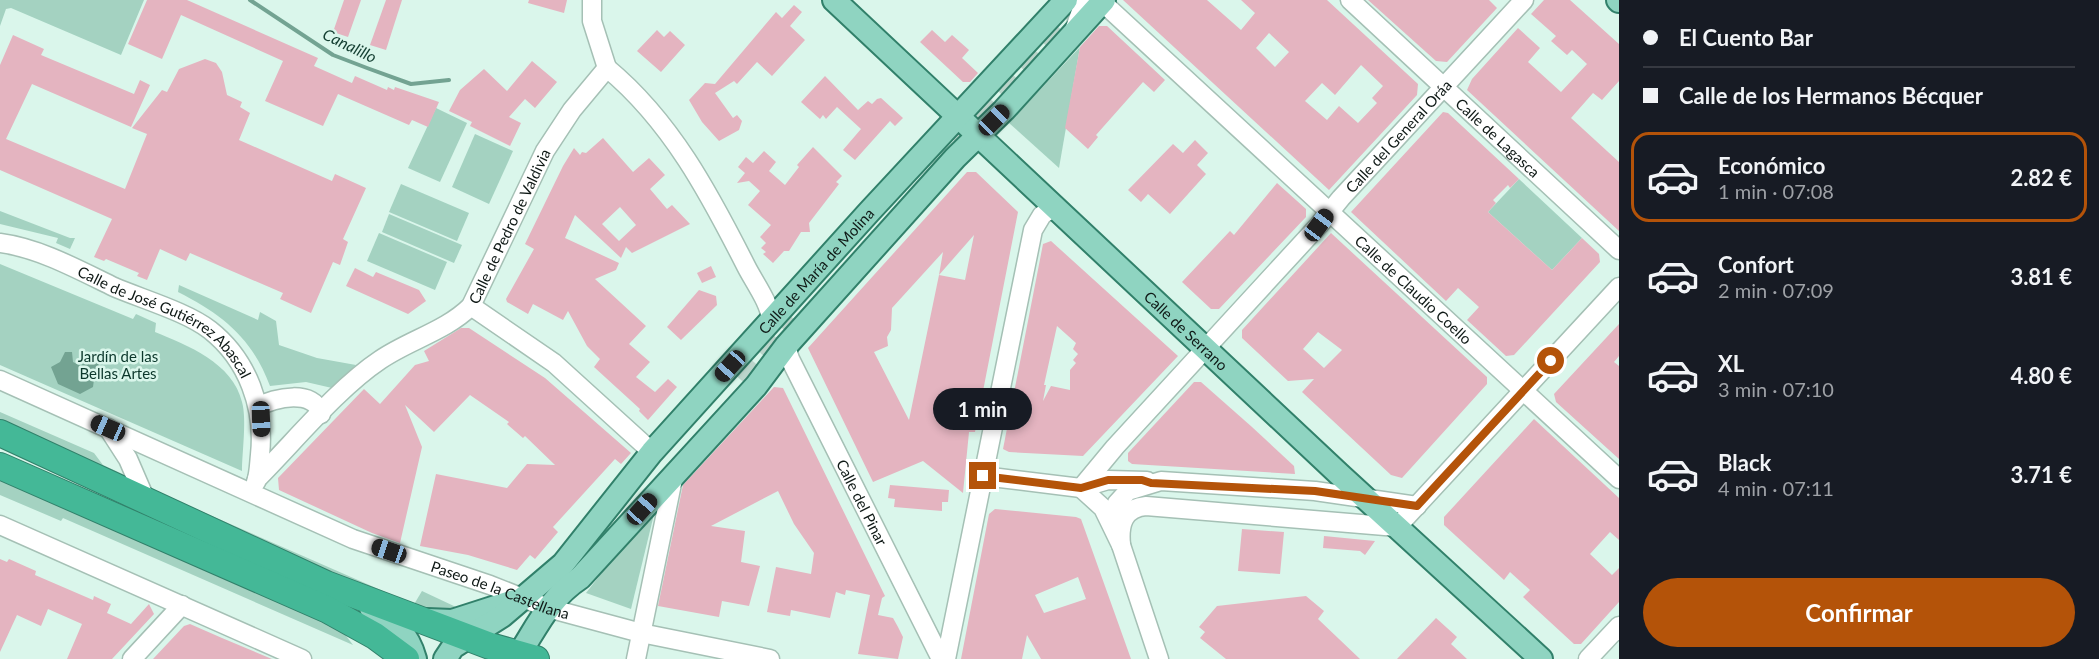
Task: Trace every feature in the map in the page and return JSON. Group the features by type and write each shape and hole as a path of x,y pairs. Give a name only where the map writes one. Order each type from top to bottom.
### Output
{"highway":[{"path":"0,433 326,584 523,658"},
{"path":"0,466 328,610 375,636 406,659"}],"main road":[{"name":"Calle de Serrano","path":"834,0 1541,659"},
{"name":"Calle de María de Molina","path":"566,587 580,578 756,386 786,346 955,158 1070,38 1097,1"},
{"name":"Calle de María de Molina","path":"445,659 453,647 502,616 563,564 652,452 1059,4"},
{"path":"979,135 989,99 1039,42 1059,4"},
{"name":"Calle de María de Molina","path":"523,658 532,629 566,587 573,572 626,504 741,380"},
{"path":"326,584 394,623 406,637 415,659"},
{"path":"415,618 452,621 521,599"},
{"path":"532,629 537,648 549,659"}],"street":[{"path":"592,0 592,21 607,68 648,107 686,157 716,208 771,320"},
{"name":"Calle de Lagasca","path":"1350,0 1619,250"},
{"name":"Calle del General Oráa","path":"1081,488 1206,347 1524,0"},
{"name":"Calle de Claudio Coello","path":"1097,1 1619,479"},
{"name":"Calle de Pedro de Valdivia","path":"254,485 360,375 379,360 455,319 471,306 545,151 572,110 607,68"},
{"path":"944,659 1033,230 1038,219 1056,206"},
{"name":"Calle de José Gutiérrez Abascal","path":"0,243 15,244 76,268 208,329 230,350 244,371 258,407 262,441 254,485"},
{"path":"1121,545 1120,531 1123,519 1134,507 1146,506 1397,527 1619,287"},
{"path":"471,306 554,363 652,452"},
{"name":"Calle del Pinar","path":"786,346 792,363 944,659"},
{"name":"Paseo de la Castellana","path":"0,380 108,428 254,485 353,539 490,585 548,608 641,633 770,659"},
{"path":"258,407 265,402 299,397 312,402 321,414"},
{"path":"108,428 128,459 147,502"},
{"path":"1310,445 1321,461 1324,472 1315,491"},
{"path":"636,659 674,474"},
{"path":"983,476 1081,488 1108,480 1142,480 1151,483 1315,491 1417,506"},
{"path":"1110,521 1128,491 1151,483"},
{"path":"1081,488 1096,499 1121,545 1159,659"},
{"path":"0,525 302,659"},
{"path":"132,659 182,605"},
{"path":"1588,659 1619,626"}],"green space":[{"path":"0,0 144,0 121,55 11,8 6,9 0,26"},
{"path":"1080,47 1059,168 1009,123"},
{"path":"436,108 467,123 440,182 408,168"},
{"path":"475,134 513,151 489,204 452,187"},
{"path":"1519,179 1582,238 1552,270 1488,212"},
{"path":"401,184 469,213 457,241 389,212"},
{"path":"0,211 75,238 70,249 56,243 58,238 0,224"},
{"path":"389,214 462,245 454,263 382,232"},
{"path":"379,233 447,262 435,290 367,261"},
{"name":"Jardín de las Bellas Artes","path":"0,264 133,319 136,314 156,323 155,332 181,343 219,366 237,388 242,402 244,427 242,471 0,365"},
{"path":"179,285 258,320 260,312 276,321 279,345 317,358 356,365 332,388 306,382 270,386 263,369 245,341 222,319 178,292"},
{"path":"0,412 94,453 103,465 127,476 129,481 0,421"},
{"path":"0,480 144,540 341,629 353,645 63,518 61,521 0,495"},
{"path":"155,491 399,598 397,603 164,498"},
{"path":"657,502 631,609 586,593"},
{"path":"422,591 456,607 457,611 436,611 413,606"}],"shaded area":[{"path":"65,352 72,352 73,362 81,366 90,355 97,356 99,367 95,372 93,387 80,394 58,384 51,367 60,362"}],"building":[{"path":"147,0 187,0 318,58 314,66 352,83 355,76 387,90 388,87 394,90 395,87 439,102 428,127 412,120 409,125 338,94 323,126 265,101 283,61 181,15 162,59 128,44"},
{"path":"344,0 361,0 348,37 333,32"},
{"path":"386,0 402,0 386,50 370,45"},
{"path":"529,0 567,0 564,13 528,3"},
{"path":"1123,0 1207,0 1241,30 1255,13 1241,0 1327,0 1418,84 1417,95 1329,190","holes":["1269,33 1289,52 1275,67 1256,48","1361,65 1383,86 1372,98 1377,103 1358,123 1339,106 1327,120 1305,101 1322,83 1335,95"]},
{"path":"1368,0 1489,0 1497,8 1447,62 1436,61"},
{"path":"1544,0 1570,0 1619,44 1619,81 1602,100 1593,93 1571,118 1619,162 1619,231 1467,90 1472,79 1518,28 1540,48 1528,62 1561,92 1587,64 1572,50 1567,55 1551,41 1556,36 1531,14"},
{"path":"794,5 802,12 790,26 805,40 772,76 757,62 737,84 734,81 715,93 733,118 737,115 742,121 739,130 719,141 702,122 689,100 705,83 715,84 776,12 782,18"},
{"path":"1099,26 1107,26 1165,80 1154,92 1143,82 1096,135 1098,137 1088,149 1065,128 1080,47"},
{"path":"657,30 664,37 670,31 685,45 661,72 637,51"},
{"path":"932,30 945,42 952,35 969,50 962,58 978,73 970,82 963,82 920,42"},
{"path":"13,35 44,49 41,55 134,94 140,80 150,85 131,127 32,84 6,139 125,189 147,134 132,128 162,90 167,92 179,69 205,59 216,63 222,72 227,95 242,102 240,107 250,113 239,140 332,181 335,174 366,188 343,239 348,242 340,265 333,262 311,313 280,299 283,293 190,253 186,261 160,249 147,280 137,276 139,273 106,259 104,261 94,257 112,219 0,170 0,65"},
{"path":"532,61 557,82 535,108 525,99 509,117 521,123 510,146 470,126 472,122 449,111 460,90 484,69 507,91"},
{"path":"825,76 858,110 868,101 872,104 881,98 903,118 895,126 890,121 855,160 843,150 861,129 837,107 826,119 823,115 820,119 801,102"},
{"path":"1443,112 1448,113 1519,179 1510,188 1508,185 1493,200 1496,203 1488,212 1552,270 1582,238 1599,254 1600,262 1514,355 1506,356 1467,320 1479,307 1458,288 1446,301 1351,212"},
{"path":"603,138 633,172 649,158 665,175 650,189 667,209 672,205 690,224 632,253 626,247 621,258 575,215 565,238 619,263 616,270 595,279 646,326 629,344 650,362 636,377 655,392 668,379 677,387 648,420 639,411 640,409 594,367 600,359 587,346 568,311 563,320 533,304 528,314 507,302 506,299 534,249 525,244 563,166 574,148 580,155 582,152 586,153","holes":["620,207 636,225 619,241 602,224"]},
{"path":"1195,140 1208,153 1197,165 1206,174 1170,214 1148,194 1141,202 1128,190 1173,144 1183,153"},
{"path":"813,147 842,176 836,182 839,184 809,223 810,232 801,232 789,251 784,251 773,263 763,254 766,252 761,248 766,243 760,237 771,225 748,205 760,191 749,181 737,183 745,173 738,167 746,157 753,163 764,151 776,162 769,171 785,185 799,167 797,165"},
{"path":"967,172 976,172 1018,212 975,432 969,432 963,493 923,461 873,482 808,348","holes":["974,235 965,280 939,275","943,252 909,420 874,352 888,346 887,337 891,330 892,308"]},
{"path":"1277,183 1306,209 1306,217 1219,309 1211,309 1182,282 1230,231 1234,235"},
{"path":"1331,233 1487,377 1487,384 1402,478 1391,475 1302,392 1314,379 1288,381 1242,338 1242,330","holes":["1318,332 1342,350 1324,368 1303,349"]},
{"path":"1051,241 1178,356 1083,456 1009,452 1003,449 1043,244","holes":["1057,326 1076,343 1073,349 1078,354 1073,360 1076,363 1070,370 1070,390 1051,386 1043,401 1046,385 1044,385"]},
{"path":"711,266 716,277 702,283 697,273"},
{"path":"355,268 373,277 376,272 419,290 426,301 408,314 346,286"},
{"path":"699,290 716,296 717,305 681,340 667,327"},
{"path":"1619,324 1619,356 1614,362 1619,366 1619,459 1556,402 1554,394"},
{"path":"461,328 469,328 545,378 631,453 621,464 615,459 553,527 558,532 535,559 530,555 517,570 468,555 420,546 436,474 507,488 527,464 555,465 525,436 523,438 507,424 509,422 470,395 434,432 405,405 422,447 400,543 372,533 279,490 278,478 364,389 380,404 415,365 429,361 424,351"},
{"path":"1194,382 1201,382 1252,427 1294,466 1295,474 1132,464 1128,461 1128,453"},
{"path":"774,387 783,388 885,596 882,598 878,615 893,618 903,637 898,659 858,654 870,595 846,590 845,595 836,592 830,618 791,610 790,616 767,612 776,567 811,574 814,553 794,524 778,491 711,526 745,531 741,562 760,566 749,606 722,601 719,617 658,606 683,485"},
{"path":"1534,419 1619,498 1619,540 1610,532 1590,554 1612,575 1619,568 1619,602 1581,644 1574,644 1523,597 1530,590 1510,572 1504,580 1444,525 1444,517"},
{"path":"890,485 949,490 948,502 942,502 942,511 894,507 895,499 888,498"},
{"path":"995,509 1081,519 1131,659 1041,659 1027,635 1022,659 961,659 989,514","holes":["1078,577 1086,599 1044,613 1035,595"]},
{"path":"1242,529 1284,532 1280,574 1238,571"},
{"path":"1324,536 1375,541 1365,555 1360,551 1323,548"},
{"path":"0,559 7,562 9,559 36,571 35,575 93,600 94,596 111,604 107,613 131,624 149,604 154,614 112,659 67,659 82,624 48,609 41,626 17,615 0,652"},
{"path":"1306,596 1324,611 1318,619 1360,659 1226,659 1200,638 1205,632 1199,627 1217,606"},
{"path":"1436,618 1457,637 1451,644 1467,659 1397,659"},
{"path":"190,624 272,659 153,659 184,626"}],"waterway":[{"name":"Canalillo","path":"250,0 333,55 411,84 449,80"}],"tunnel":[{"path":"957,143 1087,0"},
{"path":"741,380 795,320"}],"route":[{"path":"983,476 1081,488 1108,480 1142,480 1151,483 1161,481 1315,491 1417,506 1551,361"}]}
